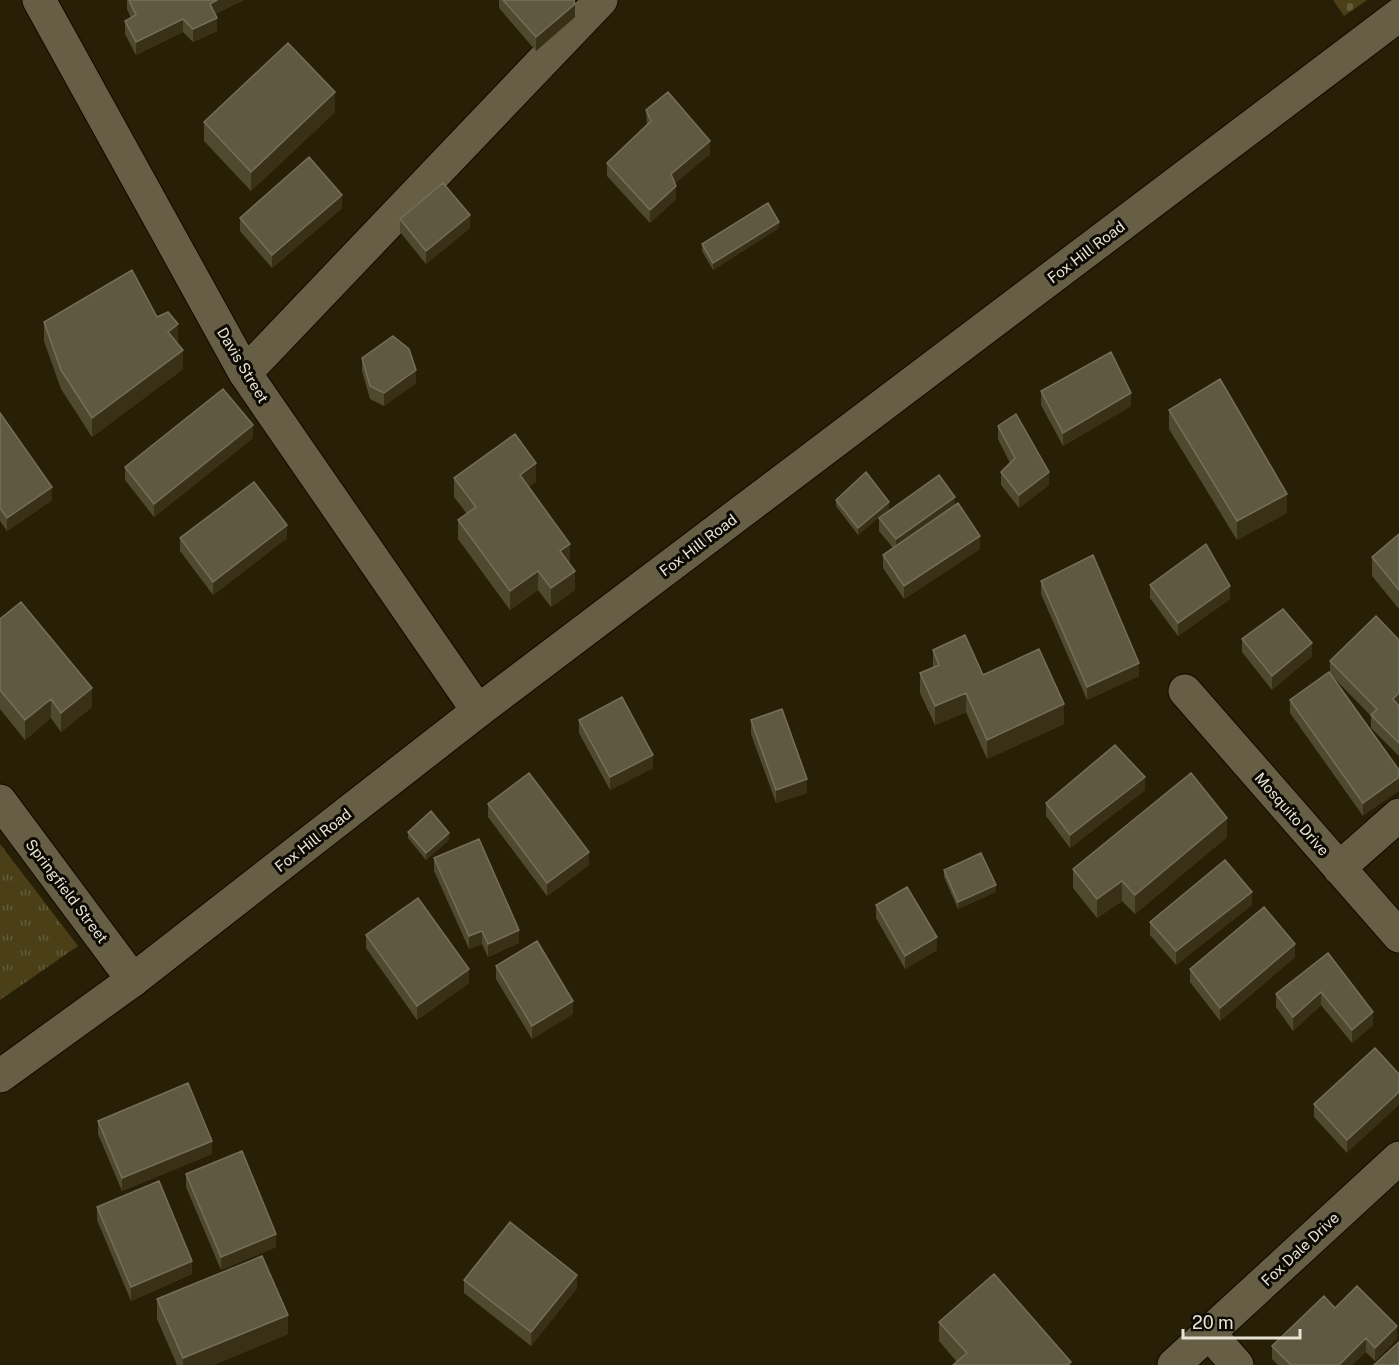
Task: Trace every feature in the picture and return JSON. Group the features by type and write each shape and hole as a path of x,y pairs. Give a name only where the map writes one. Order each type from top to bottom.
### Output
{"street":[{"name":"Davis Street","path":"39,0 245,373 478,711"},
{"path":"245,373 601,0"},
{"name":"Fox Hill Road","path":"0,1077 133,980 478,711 1399,15"},
{"name":"Mosquito Drive","path":"1185,691 1399,936"},
{"name":"Springfield Street","path":"0,801 133,980"},
{"path":"1340,868 1399,814"},
{"name":"Fox Dale Drive","path":"1174,1365 1399,1158"},
{"path":"1209,1333 1237,1365"}],"green space":[{"path":"1333,0 1367,0 1344,16"},
{"path":"0,844 78,946 0,1000"}],"building":[{"path":"129,0 217,0 210,4 217,18 193,29 183,19 136,42 125,21 136,15"},
{"path":"503,0 574,0 575,4 536,37"},
{"path":"288,43 335,92 251,172 204,122"},
{"path":"668,92 710,141 671,174 676,186 650,210 607,163 651,121 646,110"},
{"path":"309,157 342,195 272,255 240,218"},
{"path":"443,183 470,215 426,251 400,219"},
{"path":"768,203 779,222 713,263 702,244"},
{"path":"132,270 157,317 168,312 178,324 168,332 183,350 92,418 61,370 44,322"},
{"path":"393,336 409,349 416,370 384,393 370,386 362,358"},
{"path":"1111,352 1131,393 1063,433 1041,391"},
{"path":"1220,379 1287,494 1237,521 1169,410"},
{"path":"223,389 253,425 154,504 125,467"},
{"path":"0,413 52,487 7,518 0,508"},
{"path":"1016,414 1049,472 1019,495 1001,472 1015,458 998,426"},
{"path":"515,434 536,463 520,475 570,544 560,551 575,571 551,588 538,571 510,591 458,520 476,507 454,478"},
{"path":"866,472 889,502 858,528 836,500"},
{"path":"939,475 955,497 896,539 879,518"},
{"path":"254,482 287,525 213,582 180,538"},
{"path":"958,503 980,536 904,586 883,555"},
{"path":"1399,534 1399,590 1372,557"},
{"path":"1206,544 1230,586 1178,623 1150,585"},
{"path":"1093,555 1139,663 1087,687 1041,581"},
{"path":"21,602 92,688 61,713 51,699 25,720 0,690 0,619"},
{"path":"1283,609 1312,643 1272,676 1242,639"},
{"path":"1376,616 1399,640 1399,693 1393,699 1399,706 1399,743 1371,715 1377,709 1330,661"},
{"path":"965,635 983,675 1039,649 1064,704 987,740 966,693 935,706 920,673 939,665 933,650"},
{"path":"1329,672 1399,770 1399,777 1363,803 1290,700"},
{"path":"622,697 653,755 610,777 579,720"},
{"path":"782,709 807,779 776,790 751,720"},
{"path":"1115,745 1145,777 1070,835 1046,803"},
{"path":"529,773 589,852 547,883 488,804"},
{"path":"1191,773 1227,818 1135,895 1122,881 1097,899 1073,869"},
{"path":"431,811 449,833 426,853 408,832"},
{"path":"479,839 519,930 488,944 482,931 469,936 434,858"},
{"path":"981,853 996,885 958,902 944,870"},
{"path":"1225,860 1252,892 1176,951 1150,922"},
{"path":"907,887 937,937 905,956 876,905"},
{"path":"418,898 469,969 417,1006 366,935"},
{"path":"1264,907 1295,944 1220,1008 1190,969"},
{"path":"537,941 573,1001 532,1026 496,966"},
{"path":"1328,953 1373,1012 1352,1030 1321,992 1293,1017 1276,994"},
{"path":"1375,1048 1399,1074 1399,1092 1347,1140 1314,1104"},
{"path":"188,1083 212,1141 122,1178 98,1121"},
{"path":"242,1151 276,1234 221,1257 186,1174"},
{"path":"159,1181 192,1261 131,1287 97,1207"},
{"path":"510,1222 577,1275 531,1332 464,1280"},
{"path":"262,1256 288,1315 183,1358 157,1299"},
{"path":"994,1274 1071,1362 1068,1365 953,1365 967,1353 939,1322"},
{"path":"1357,1286 1397,1326 1375,1348 1366,1338 1339,1365 1291,1365 1272,1346 1324,1296 1335,1308"},
{"path":"1399,1342 1399,1365 1374,1365"}]}
